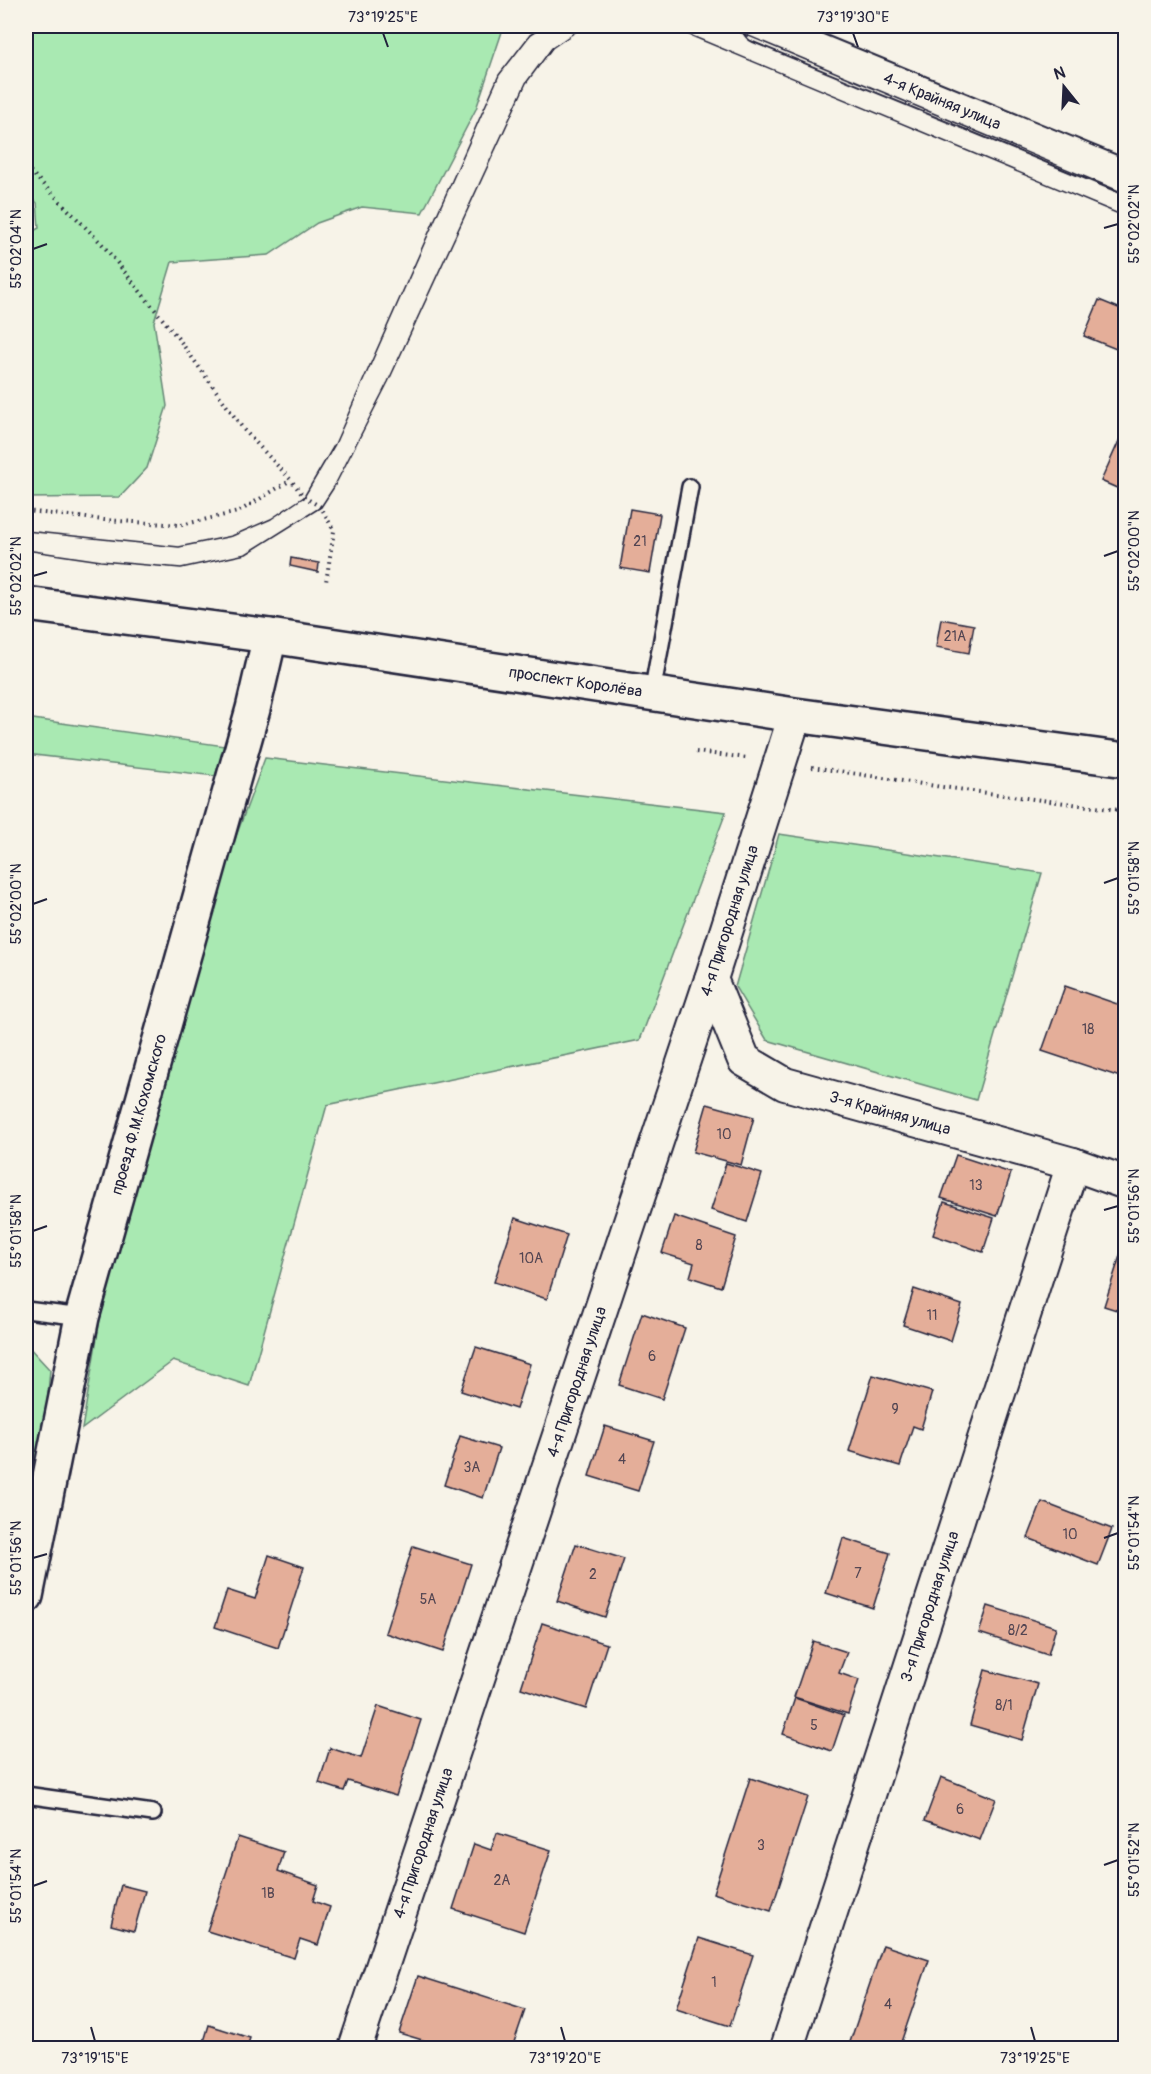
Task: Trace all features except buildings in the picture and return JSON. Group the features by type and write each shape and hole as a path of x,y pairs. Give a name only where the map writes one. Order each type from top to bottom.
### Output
{"main road":[{"name":"проспект Королёва","path":"26,604 270,636 795,715 1125,760"},
{"name":"проезд Ф.М.Кохомского","path":"26,1596 82,1317 253,709 270,636"}],"street":[{"name":"4-я Крайняя улица","path":"759,26 1125,177"},
{"name":"4-я Пригородная улица","path":"355,2049 711,979 795,715"},
{"name":"3-я Крайняя улица","path":"711,979 744,1060 784,1084 1072,1164 1125,1183"},
{"name":"3-я Пригородная улица","path":"787,2049 1072,1164"}],"lane":[{"path":"652,693 690,486"},
{"path":"26,1310 82,1317"},
{"path":"26,1795 153,1813"}],"path":[{"path":"26,167 102,244 181,342 244,430 304,496 321,507 334,531 326,582"},
{"path":"26,435 26,463"},
{"path":"26,511 104,520 181,525 238,512 291,480"},
{"path":"696,752 1125,811"}],"green space":[{"path":"26,26 504,26 476,109 422,213 362,207 317,223 269,255 172,262 154,322 167,406 147,468 120,497 26,498 26,235 39,228 37,203 26,191"},
{"path":"26,718 225,746 215,776 26,754"},
{"path":"265,758 726,812 640,1040 327,1105 249,1386 173,1361 82,1429 102,1307 155,1123 218,885"},
{"path":"779,834 1042,873 976,1100 767,1040 735,987"},
{"path":"26,1344 50,1370 46,1415 26,1519"}],"tram line":[{"path":"26,531 179,547 232,536 271,519 304,497 335,444 499,75 530,35 544,26"},
{"path":"26,550 101,561 181,568 246,554 321,507 334,487 388,382 526,83 552,48 584,26"},
{"path":"668,26 1126,217"},
{"path":"725,26 1126,194"}]}
